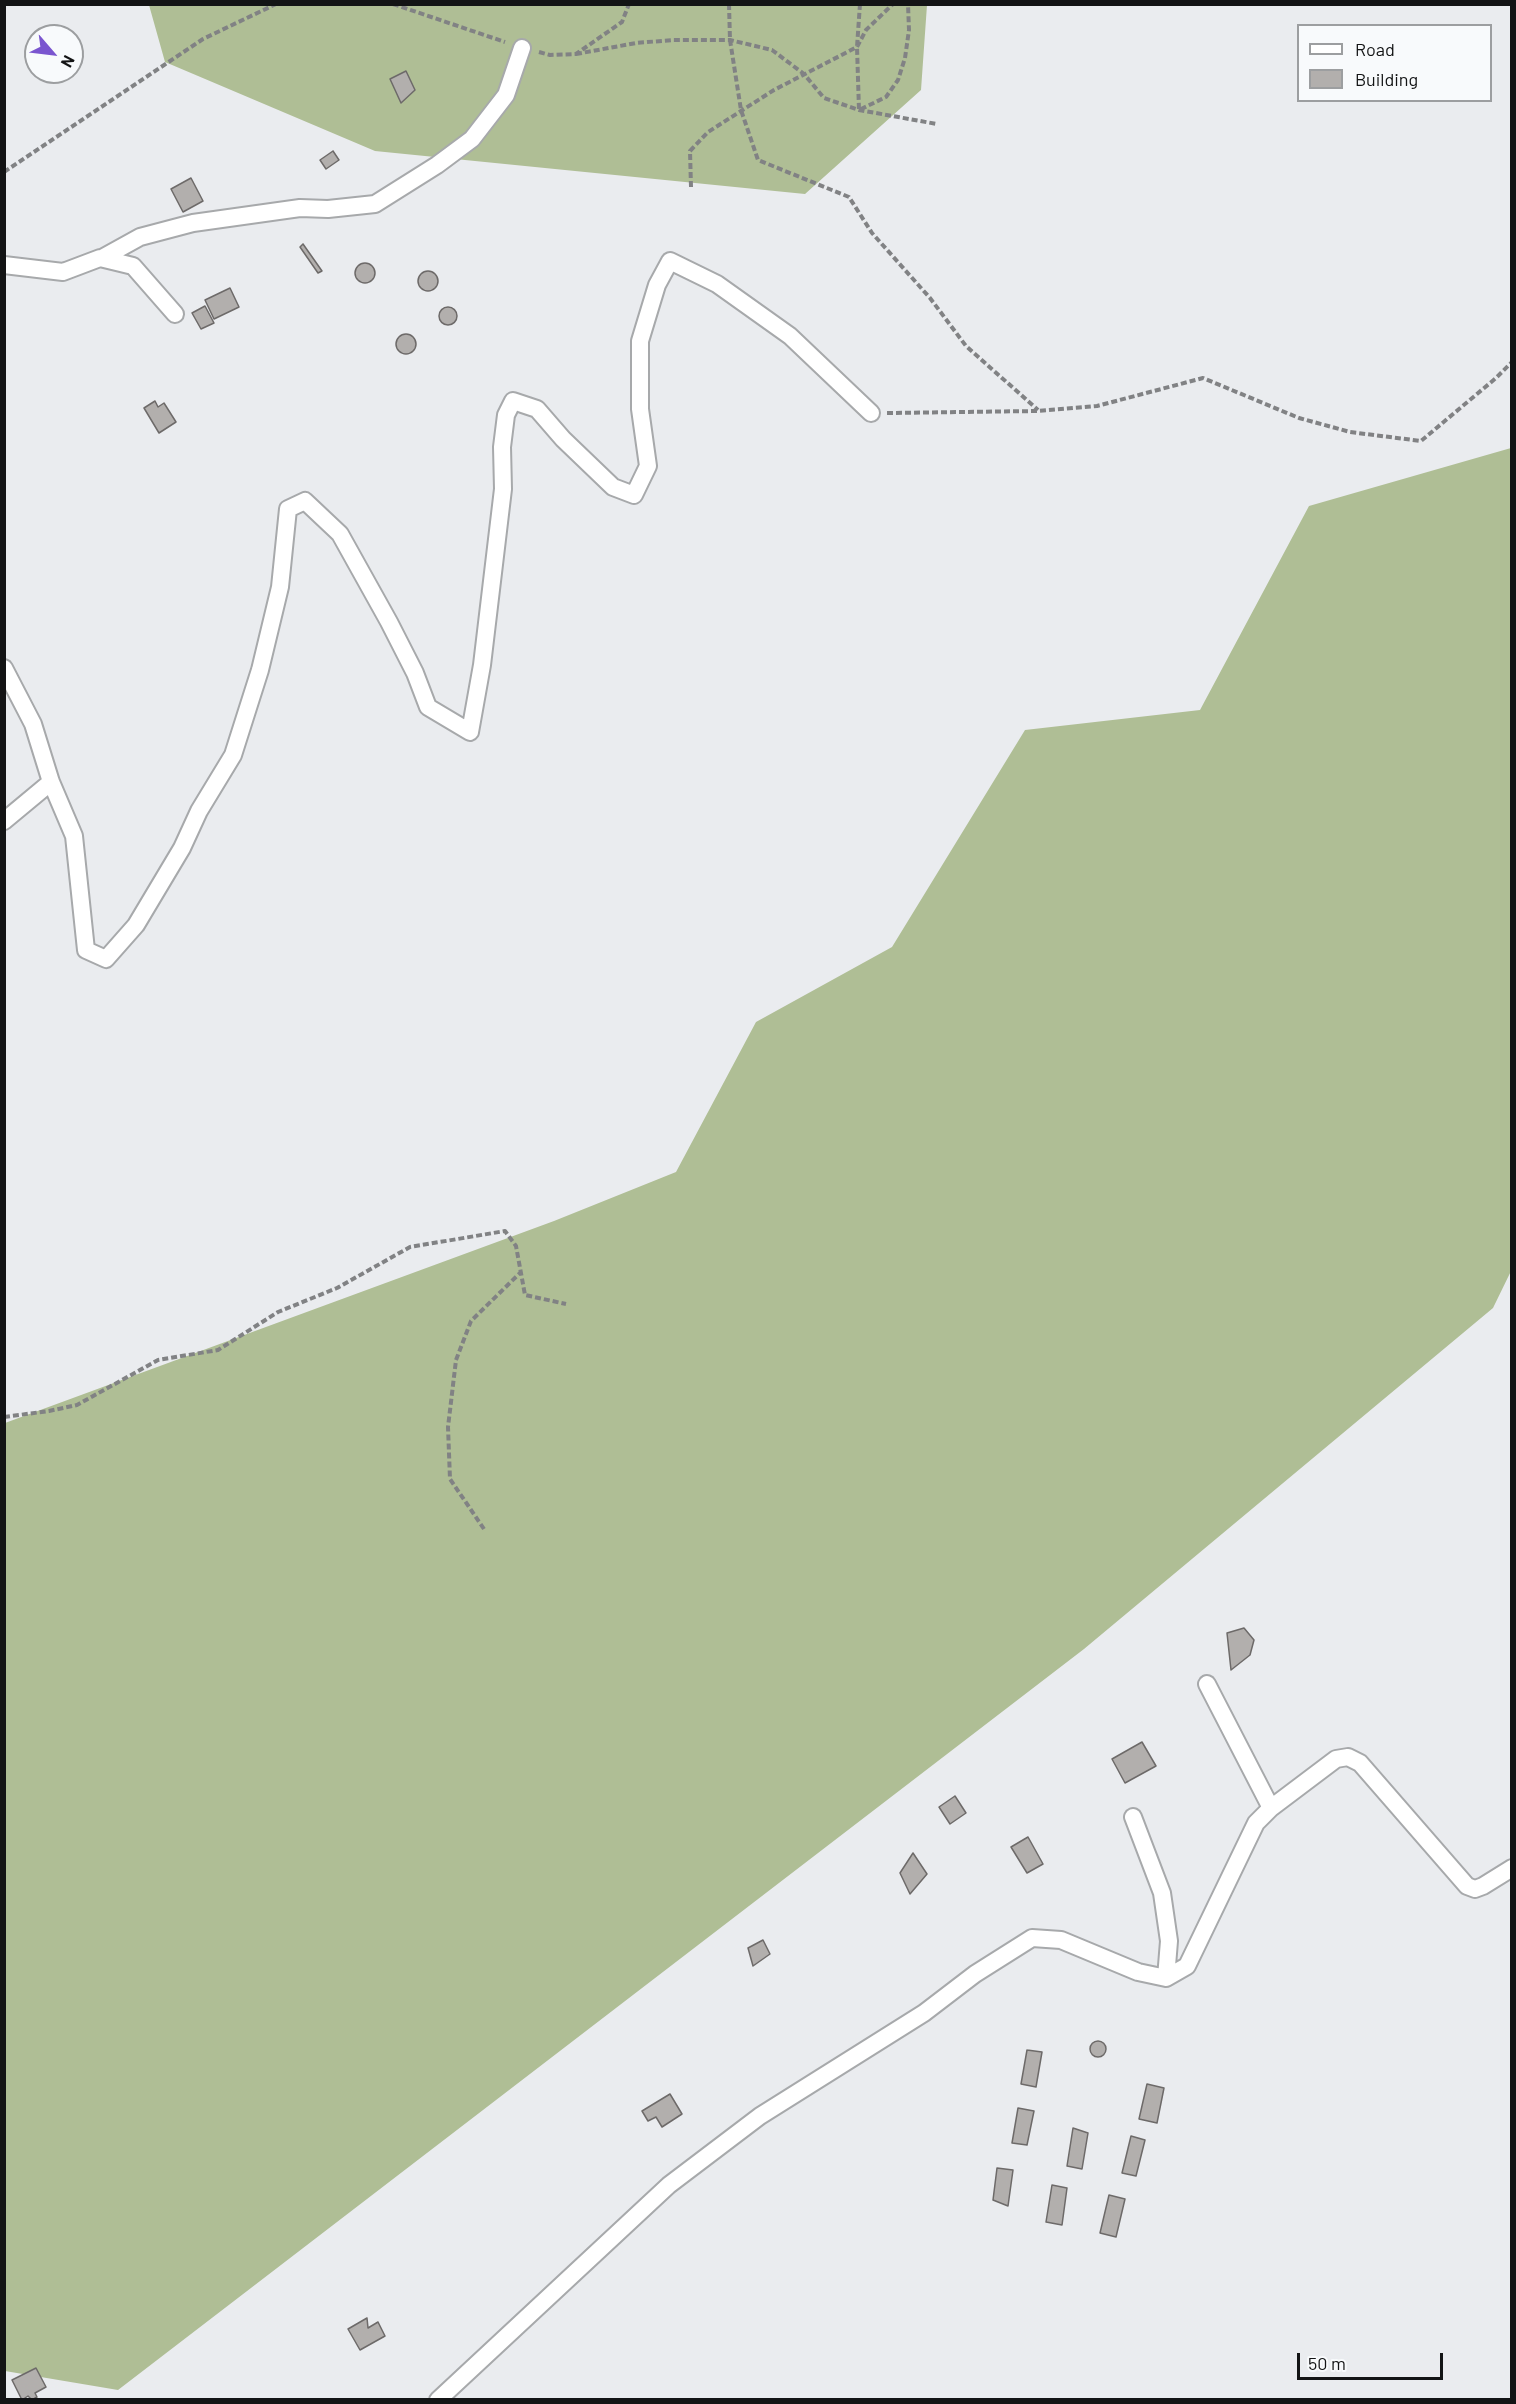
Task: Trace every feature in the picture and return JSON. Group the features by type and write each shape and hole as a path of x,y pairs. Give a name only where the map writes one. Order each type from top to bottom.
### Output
{"street":[{"path":"4,265 63,272 102,258 140,237 193,223 300,208 328,209 375,204 437,165 472,139 506,95 522,48"},
{"path":"102,258 133,266 175,315"},
{"path":"4,668 33,724 51,782 74,836 86,950 106,959 136,925 233,755 260,670 280,587 288,509 305,501 340,534 390,622 415,673 428,708 470,732 482,665 503,489 501,447 506,416 513,401 537,409 563,439 613,487 634,495 648,466 640,409 640,341 657,285 670,261 717,284 790,336 872,413"},
{"path":"4,821 51,782"},
{"path":"1207,1684 1271,1808"},
{"path":"438,2400 669,2186 760,2116 924,2013 975,1974 1032,1938 1061,1940 1138,1972 1166,1978 1186,1966 1256,1823 1271,1808 1336,1759 1348,1757 1360,1763 1467,1886 1475,1889 1483,1886 1512,1868"},
{"path":"1133,1817 1161,1893 1169,1941 1166,1978"}],"path":[{"path":"4,172 203,39 276,4"},
{"path":"729,4 730,40 741,111 758,160 849,197 872,233 930,298 966,346 1038,411"},
{"path":"859,110 857,47 860,4"},
{"path":"691,187 690,151 708,132 804,74 857,47 866,30 893,4"},
{"path":"859,110 886,97 898,80 908,39 908,4"},
{"path":"576,54 636,43 673,40 730,40 772,50 804,74 824,98 859,110 937,124"},
{"path":"872,413 1038,411 1097,406 1203,378 1299,418 1350,432 1421,441 1512,362"},
{"path":"4,1417 49,1411 77,1404 158,1360 218,1350 278,1312 337,1287 410,1247 505,1231 516,1246 525,1295 566,1304"},
{"path":"484,1529 450,1479 448,1427 456,1360 471,1321 521,1272"}],"green space":[{"path":"149,5 927,5 921,90 805,194 375,151 165,62"},
{"path":"1511,448 1512,1269 1493,1308 1084,1649 118,2390 5,2371 5,1423 554,1221 676,1172 756,1022 892,947 1025,730 1200,710 1309,506"}],"building":[{"path":"406,71 415,90 401,103 390,79"},
{"path":"333,151 339,160 326,169 320,160"},
{"path":"191,178 203,201 183,212 171,189"},
{"path":"303,244 322,271 318,273 300,247"},
{"path":"365,263 372,266 375,273 372,280 365,283 358,280 355,273 358,266"},
{"path":"428,271 435,274 438,281 435,288 428,291 421,288 418,281 421,274"},
{"path":"230,288 239,307 214,319 205,300"},
{"path":"205,306 214,323 201,329 192,313"},
{"path":"448,307 454,310 457,316 454,322 448,325 442,322 439,316 442,310"},
{"path":"406,334 413,337 416,344 413,351 406,354 399,351 396,344 399,337"},
{"path":"155,401 158,407 164,403 176,422 159,433 144,408"},
{"path":"1244,1628 1254,1640 1250,1655 1231,1670 1227,1633"},
{"path":"1142,1742 1156,1766 1125,1783 1112,1759"},
{"path":"955,1796 966,1813 950,1824 939,1807"},
{"path":"1028,1837 1043,1864 1027,1873 1011,1847"},
{"path":"913,1853 927,1874 910,1894 900,1873"},
{"path":"763,1940 770,1954 753,1966 748,1948"},
{"path":"1095,2041 1101,2041 1106,2049 1104,2055 1095,2057 1090,2052 1090,2046"},
{"path":"1027,2050 1042,2052 1036,2087 1021,2084"},
{"path":"1147,2084 1164,2088 1157,2123 1139,2119"},
{"path":"670,2094 682,2114 662,2127 656,2117 648,2121 642,2111"},
{"path":"1018,2108 1034,2111 1027,2145 1012,2143"},
{"path":"1073,2128 1088,2133 1082,2169 1067,2166"},
{"path":"1131,2136 1145,2140 1136,2176 1122,2173"},
{"path":"997,2168 1013,2170 1008,2206 993,2200"},
{"path":"1052,2185 1067,2188 1062,2225 1046,2222"},
{"path":"1109,2195 1125,2199 1116,2237 1100,2233"},
{"path":"367,2318 368,2328 378,2322 385,2336 360,2350 348,2329"},
{"path":"36,2368 46,2387 35,2393 37,2397 32,2400 28,2396 22,2400 12,2380"}]}
